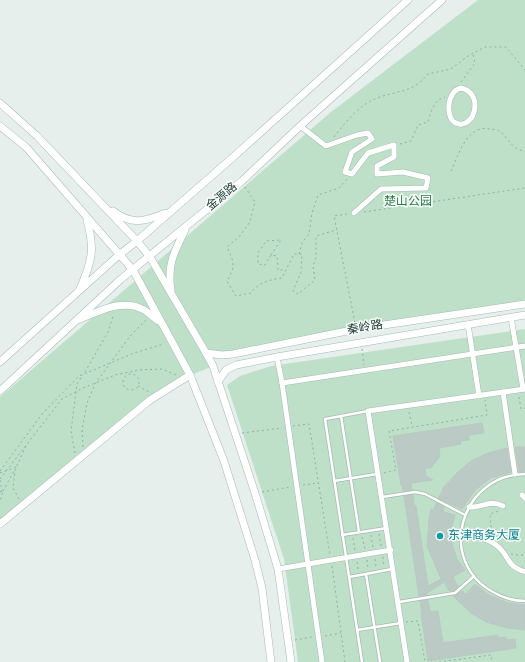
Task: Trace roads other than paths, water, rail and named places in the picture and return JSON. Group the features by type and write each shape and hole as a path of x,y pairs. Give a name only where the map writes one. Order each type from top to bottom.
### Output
{"main road":[{"name":"金源路","path":"0,362 118,255 137,241 231,160 408,0"},
{"name":"金源路","path":"0,391 76,320 133,270 242,181 300,126 442,0"},
{"path":"0,103 37,136 137,241 150,257 213,366 255,493 278,569 291,662"},
{"path":"0,126 26,147 118,255 133,270 172,342 224,461 255,560 262,588 271,662"},
{"path":"99,201 116,214 132,221 148,220 172,211"},
{"path":"79,291 90,262 92,248 92,238 87,218"},
{"path":"172,294 169,277 171,260 186,227"},
{"name":"秦岭路","path":"206,353 222,356 357,329 525,304"},
{"path":"76,320 111,307 131,306 143,309 162,323"},
{"name":"秦岭路","path":"218,382 226,370 236,365 525,315"},
{"path":"0,524 150,400 187,376"}],"street":[{"path":"461,88 472,93 474,96 474,114 470,121 460,125 451,119 449,111 451,95 456,90 461,88"},
{"path":"300,126 326,146 357,135 368,133 372,139 352,152 345,172 352,174 368,153 394,144 394,158 377,166 377,174 403,172 428,178 426,188 381,189 354,213"},
{"path":"407,662 394,569 368,411 522,389 511,317"},
{"path":"468,324 479,396"},
{"path":"282,383 525,346"},
{"path":"277,357 322,662"},
{"path":"503,392 515,474"},
{"path":"469,507 477,508 490,502 496,502 501,508"},
{"path":"460,536 479,537 497,545 512,566 525,572"},
{"path":"278,569 391,550"}],"lane":[{"path":"362,662 325,419 368,411"},
{"path":"341,416 359,532"},
{"path":"334,481 379,474"},
{"path":"525,474 515,474 499,479 484,488 473,500 465,514 460,536 464,557 474,576 486,589 502,597 525,601"},
{"path":"382,497 415,492 425,494 465,514"},
{"path":"342,535 387,528"},
{"path":"348,577 394,569"},
{"path":"366,574 380,662"},
{"path":"399,602 455,592 474,576"},
{"path":"357,630 402,623"}],"place":[{"name":"东津商务大厦","path":"440,536"}],"park label":[{"name":"楚山公园","path":"408,202"}]}
